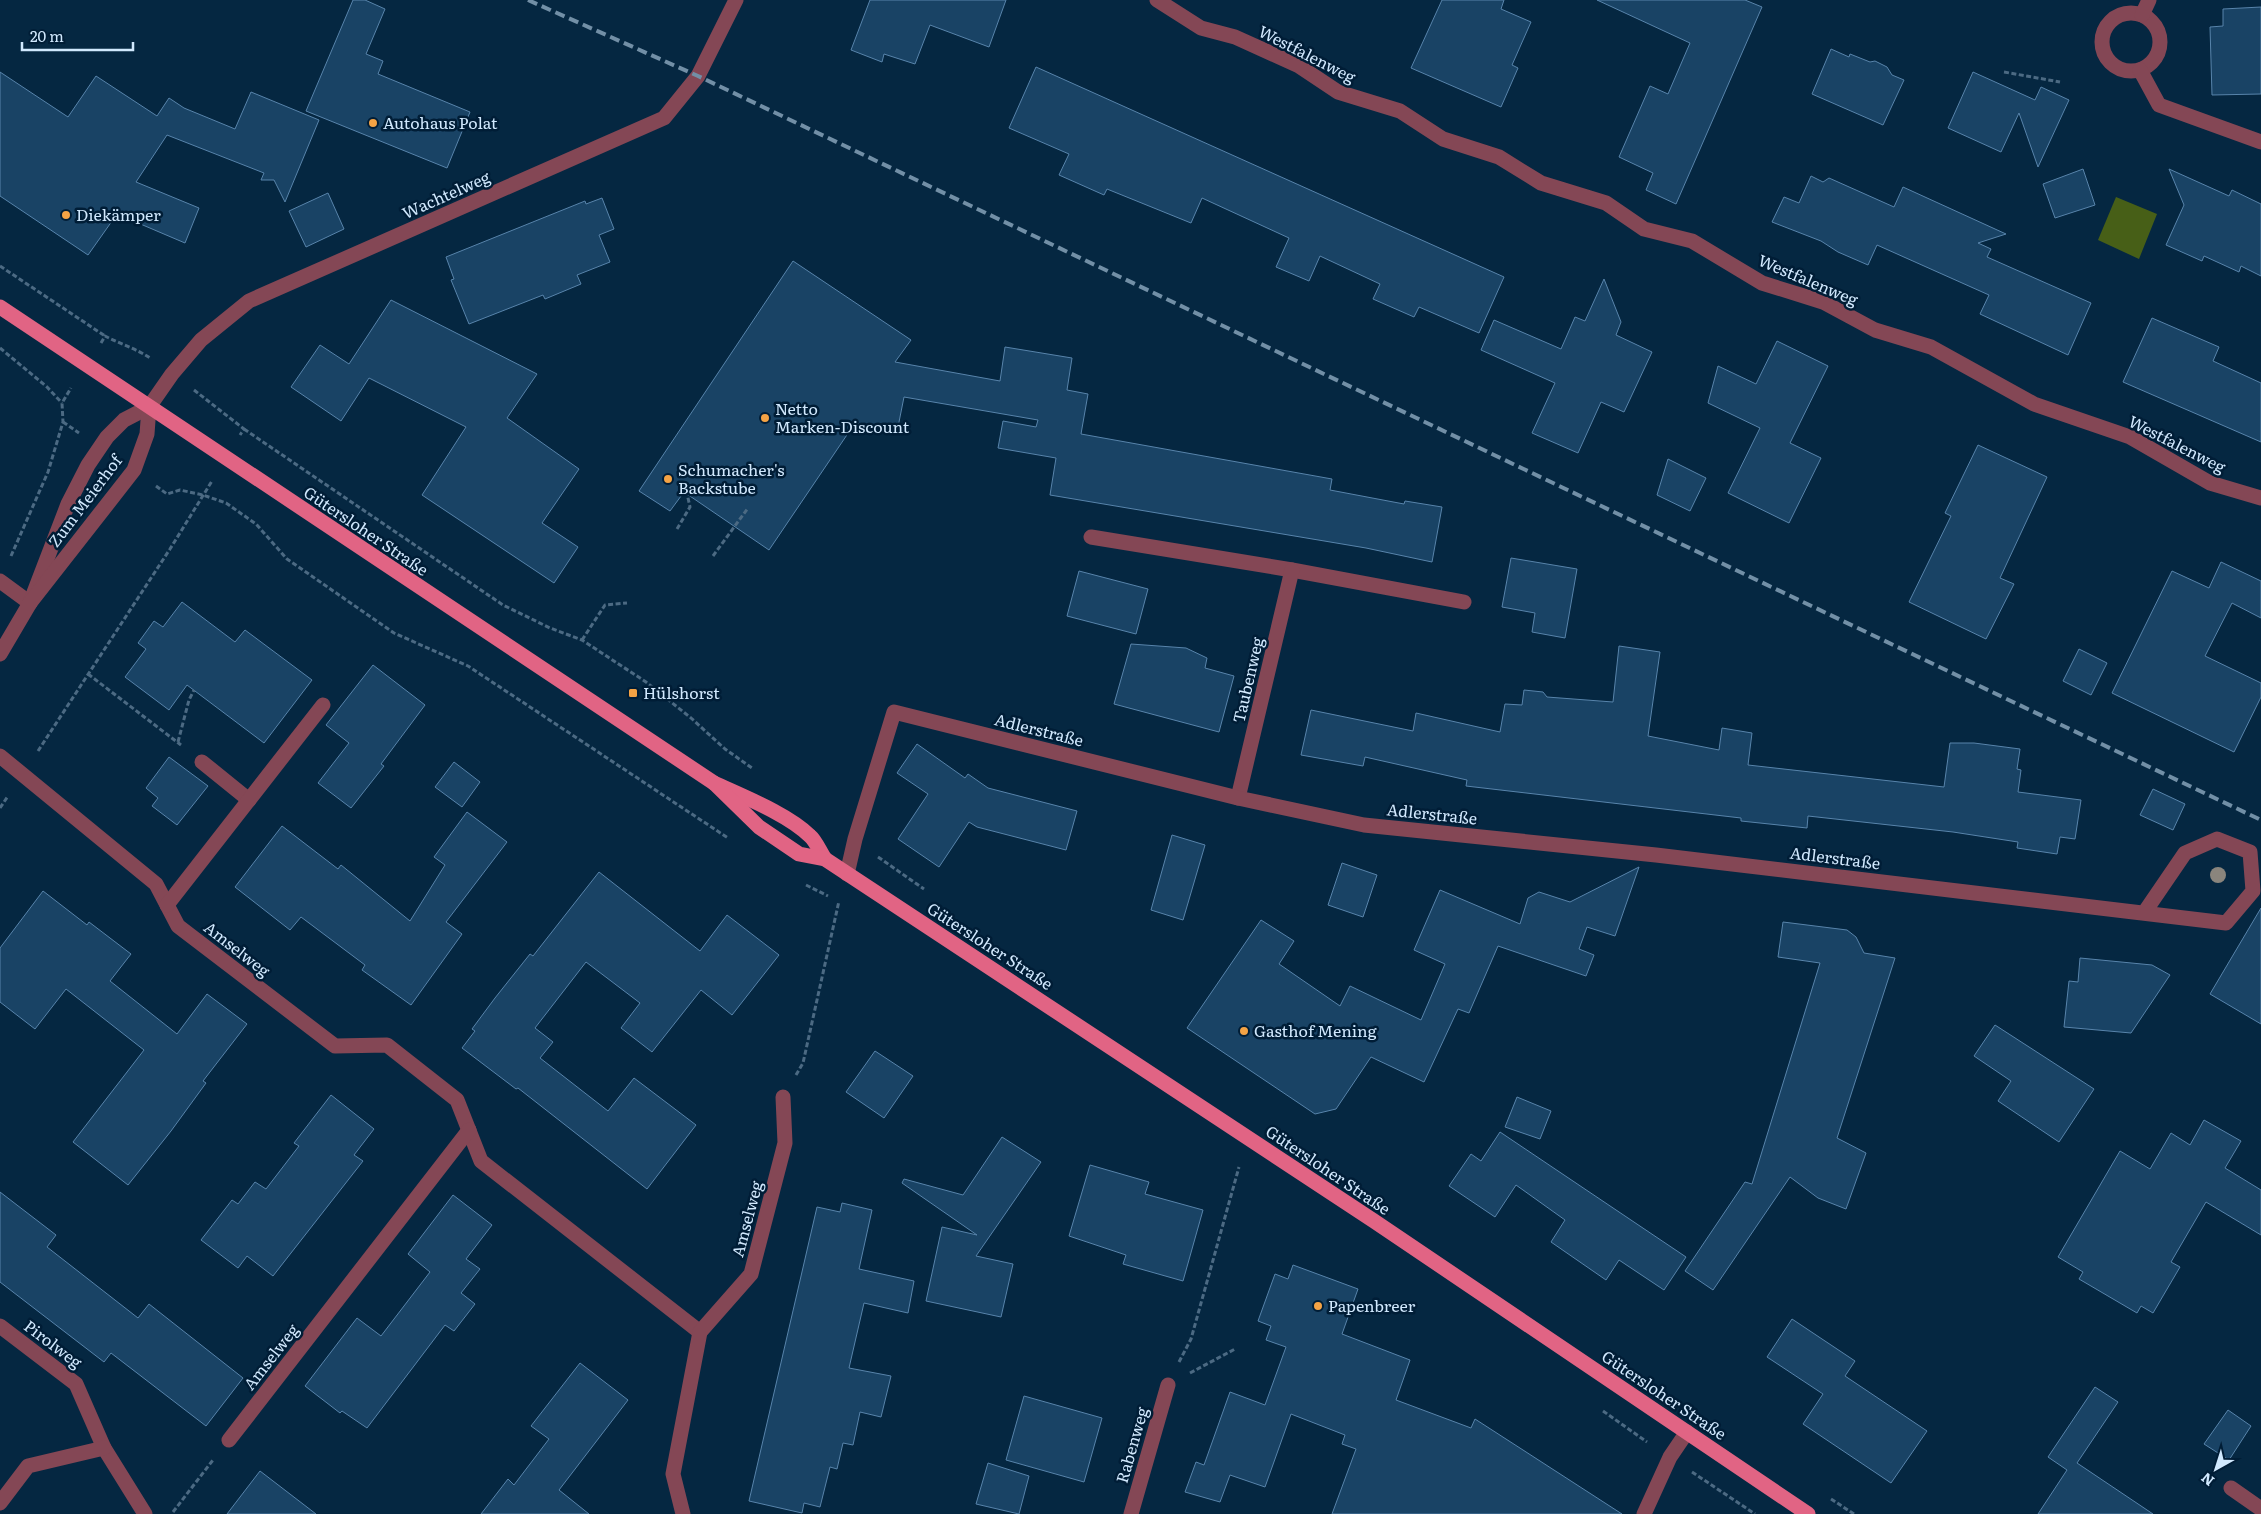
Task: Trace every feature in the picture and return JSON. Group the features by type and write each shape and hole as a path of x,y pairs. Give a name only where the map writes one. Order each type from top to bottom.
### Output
{"main road":[{"name":"Gütersloher Straße","path":"0,307 714,784 771,810 811,836 825,859"},
{"name":"Gütersloher Straße","path":"714,784 759,827 800,854 825,859 1247,1137 1808,1514"}],"street":[{"name":"Wachtelweg","path":"149,407 172,374 201,340 249,301 664,118 698,76 736,0"},
{"name":"Westfalenweg","path":"1157,0 1201,28 1235,37 1299,66 1338,92 1400,111 1443,139 1499,157 1541,183 1606,203 1644,229 1692,242 1762,283 1823,302 1875,330 1931,347 2034,404 2130,437 2210,483 2261,498"},
{"path":"2142,15 2149,0"},
{"path":"2129,12 2142,15 2153,22 2160,33 2160,47 2156,59 2146,68 2140,70 2133,72 2120,70 2109,62 2102,51 2102,38 2107,25 2116,16 2129,12"},
{"path":"2140,70 2159,105 2261,142"},
{"name":"Zum Meierhof","path":"0,654 30,603 134,470 148,434 149,407 124,420 107,437 88,465 68,504 30,603"},
{"path":"1092,537 1292,570 1464,602"},
{"name":"Taubenweg","path":"1238,798 1292,570"},
{"path":"0,581 30,603"},
{"path":"167,905 323,705"},
{"name":"Adlerstraße","path":"847,874 855,839 894,712 1238,798 1364,825 1656,855 2226,923 2253,891 2250,852 2217,839 2185,853 2144,913"},
{"name":"Amselweg","path":"0,756 156,884 178,926 335,1046 387,1045 457,1100 481,1160 700,1332 751,1274 785,1143 783,1097"},
{"path":"202,762 249,800"},
{"name":"Amselweg","path":"229,1440 469,1130"},
{"name":"Pirolweg","path":"0,1326 76,1384 104,1448 145,1514"},
{"path":"683,1514 673,1474 700,1332"},
{"name":"Rabenweg","path":"1131,1514 1168,1385"},
{"path":"1644,1514 1670,1457 1687,1432"},
{"path":"0,1503 28,1466 104,1448"},
{"path":"2231,1488 2261,1509"}],"path":[{"path":"2004,72 2060,82"},
{"path":"0,266 105,336 124,346 142,352"},
{"path":"101,342 105,336"},
{"path":"0,348 62,402"},
{"path":"8,562 48,472 63,422 62,402 69,391"},
{"path":"205,398 244,429 503,605 550,628 582,640 646,682 691,718 724,749 753,769"},
{"path":"63,422 73,428"},
{"path":"238,438 244,429"},
{"path":"0,808 211,482"},
{"path":"158,488 167,494 180,490 226,503 256,524 286,559 394,633 468,666 734,841"},
{"path":"677,529 690,507 686,489"},
{"path":"713,556 748,508"},
{"path":"582,640 605,605 627,603"},
{"path":"88,674 202,762"},
{"path":"178,742 189,700 194,690"},
{"path":"783,1097 803,1063 839,901 847,907"},
{"path":"1231,1162 1246,1172"},
{"path":"1168,1385 1191,1339 1239,1167"},
{"path":"1168,1385 1235,1349"},
{"path":"1598,1408 1755,1514"},
{"path":"171,1514 229,1440"}],"shaded area":[{"path":"2116,197 2157,214 2139,259 2098,240"}],"building":[{"path":"353,0 365,0 385,9 366,54 383,61 378,74 470,112 447,168 306,111"},
{"path":"870,0 1006,0 989,47 930,25 915,64 884,54 882,62 851,50"},
{"path":"1442,0 1504,0 1501,9 1531,22 1512,65 1518,68 1501,107 1411,68"},
{"path":"1597,0 1745,0 1762,7 1676,204 1646,190 1653,173 1619,157 1650,86 1668,94 1690,43"},
{"path":"2261,7 2261,94 2212,95 2210,27 2223,26 2223,9"},
{"path":"1831,49 1849,57 1850,54 1870,62 1875,61 1887,67 1892,75 1904,80 1883,125 1812,94"},
{"path":"1036,67 1504,277 1479,333 1419,307 1414,317 1373,299 1380,284 1320,256 1309,281 1276,267 1289,238 1202,198 1191,223 1107,189 1104,195 1059,175 1069,154 1009,128"},
{"path":"0,72 68,117 96,76 157,116 169,98 184,108 235,129 251,92 319,120 285,202 274,180 261,180 264,173 167,135 136,182 199,208 185,243 117,214 88,255 0,196"},
{"path":"1973,72 2035,100 2041,87 2069,100 2038,167 2019,113 2001,152 1948,128"},
{"path":"2083,169 2095,205 2055,218 2043,184"},
{"path":"2169,169 2229,196 2232,190 2261,204 2261,276 2241,266 2239,272 2204,256 2202,261 2166,245 2184,205"},
{"path":"1811,176 1823,182 1829,178 1894,207 1903,187 2006,234 1978,243 1991,249 1987,257 2091,303 2068,355 1980,314 1989,295 1877,245 1868,265 1838,252 1821,241 1772,222 1784,197 1799,203"},
{"path":"328,193 344,229 306,247 289,211"},
{"path":"602,198 614,229 599,235 610,262 577,275 581,284 545,299 543,295 469,324 451,280 454,279 446,257 585,201 586,204"},
{"path":"793,261 911,340 895,362 1000,381 1005,347 1072,358 1067,390 1088,394 1081,434 1332,479 1330,490 1404,504 1405,501 1442,507 1432,562 1366,548 1050,495 1056,458 998,448 1003,421 1036,427 1038,420 904,397 897,432 855,423 769,550 684,492 670,511 639,491"},
{"path":"1604,279 1621,322 1616,335 1652,352 1624,412 1601,402 1578,453 1532,433 1555,383 1481,350 1494,320 1561,349 1575,317 1585,321"},
{"path":"391,300 537,374 507,418 579,469 542,523 578,547 554,583 422,495 466,427 369,378 341,421 291,387 320,345 349,364"},
{"path":"2152,318 2219,347 2213,361 2261,383 2261,442 2123,382"},
{"path":"1777,341 1828,366 1790,443 1821,458 1789,523 1728,493 1760,428 1708,403 1718,366 1756,384"},
{"path":"1978,445 2047,477 2000,578 2014,584 1986,639 1909,602 1951,516 1945,513"},
{"path":"1668,459 1706,478 1690,511 1657,495"},
{"path":"1511,558 1577,569 1565,638 1532,632 1535,613 1502,607"},
{"path":"2221,562 2261,581 2261,618 2232,603 2205,656 2261,683 2261,697 2234,752 2112,693 2172,571 2209,588"},
{"path":"1079,571 1148,589 1136,634 1067,616"},
{"path":"182,602 235,642 245,630 312,680 264,743 187,685 169,710 125,677 146,649 138,643 154,621 163,627"},
{"path":"1131,644 1186,648 1207,658 1205,668 1234,676 1219,732 1114,704"},
{"path":"1619,646 1660,652 1648,736 1719,750 1722,728 1752,733 1748,765 1944,787 1950,743 1974,743 2020,749 2017,769 2021,770 2018,792 2081,800 2075,839 2060,837 2057,854 2017,848 2018,842 1953,832 1808,816 1807,828 1741,821 1741,818 1466,786 1467,780 1365,757 1363,766 1301,755 1311,710 1413,731 1416,713 1500,732 1505,704 1522,705 1524,690 1543,692 1547,697 1613,702"},
{"path":"2079,649 2107,663 2091,695 2063,681"},
{"path":"373,665 425,705 381,764 384,766 351,808 318,783 349,743 326,725"},
{"path":"917,744 965,778 968,774 988,788 1077,811 1066,850 977,827 969,822 939,867 898,839 928,794 897,773"},
{"path":"169,757 208,786 177,825 152,806 158,798 146,788"},
{"path":"454,762 480,782 462,807 435,787"},
{"path":"2153,789 2185,804 2173,830 2140,815"},
{"path":"467,812 507,842 446,922 462,934 411,1005 362,970 365,965 301,917 290,930 235,887 282,826 338,869 341,865 410,921 445,865 434,857"},
{"path":"1172,835 1205,845 1183,920 1151,910"},
{"path":"1342,863 1377,875 1363,917 1328,905"},
{"path":"1639,867 1615,936 1587,927 1579,949 1594,955 1586,976 1498,946 1469,1013 1458,1009 1424,1082 1371,1057 1336,1109 1315,1114 1187,1028 1261,920 1294,941 1279,964 1340,1006 1350,986 1421,1020 1445,964 1414,950 1440,890 1520,924 1528,898 1539,892 1570,902"},
{"path":"599,872 700,951 727,915 779,955 732,1015 701,990 652,1052 621,1028 640,1003 586,962 535,1028 553,1042 540,1058 608,1111 634,1078 696,1125 647,1189 518,1088 516,1089 462,1048 475,1031 472,1029 495,998 530,954 533,956"},
{"path":"43,891 87,925 89,922 131,954 110,981 177,1034 207,994 247,1024 203,1081 206,1083 171,1131 128,1185 73,1142 144,1050 66,989 35,1029 0,1002 0,948"},
{"path":"2261,908 2261,1024 2210,994"},
{"path":"1783,922 1847,930 1856,937 1864,953 1895,958 1837,1138 1866,1153 1846,1209 1818,1198 1790,1177 1713,1290 1685,1271 1745,1182 1752,1184 1820,963 1778,957"},
{"path":"2080,958 2152,965 2170,975 2131,1033 2064,1027 2069,981 2078,982"},
{"path":"1995,1025 2094,1089 2059,1142 1998,1101 2011,1081 1974,1056"},
{"path":"875,1051 913,1076 884,1118 846,1092"},
{"path":"331,1095 374,1129 354,1155 363,1161 273,1276 247,1256 238,1268 201,1240 232,1200 238,1204 255,1182 266,1189 299,1146 294,1143"},
{"path":"1517,1097 1551,1111 1540,1139 1505,1127"},
{"path":"2204,1120 2241,1141 2225,1168 2261,1190 2261,1235 2206,1202 2171,1262 2180,1267 2153,1313 2141,1306 2137,1313 2079,1279 2083,1272 2058,1257 2120,1151 2150,1169 2171,1133 2190,1145"},
{"path":"1500,1132 1686,1257 1664,1290 1619,1260 1606,1280 1551,1242 1565,1220 1516,1185 1495,1217 1449,1186 1471,1154 1481,1161"},
{"path":"1002,1137 1041,1162 976,1256 1013,1264 1001,1317 926,1301 942,1227 977,1235 902,1183 904,1179 963,1195"},
{"path":"1090,1165 1149,1182 1145,1194 1203,1210 1183,1281 1123,1264 1126,1255 1069,1236"},
{"path":"0,1192 56,1235 47,1247 138,1318 149,1304 243,1378 206,1426 111,1353 104,1362 0,1282"},
{"path":"453,1195 492,1225 466,1259 480,1269 461,1293 475,1304 454,1331 445,1325 367,1428 342,1411 340,1413 305,1386 357,1318 381,1336 430,1272 408,1254"},
{"path":"842,1203 872,1210 859,1269 914,1281 908,1313 864,1303 849,1368 891,1376 881,1417 860,1412 853,1445 843,1443 837,1469 830,1467 820,1507 804,1503 802,1513 749,1501 817,1207 840,1212"},
{"path":"1293,1265 1358,1289 1342,1334 1410,1360 1396,1400 1471,1428 1475,1419 1622,1514 1332,1514 1356,1449 1342,1444 1345,1435 1291,1414 1265,1487 1230,1475 1220,1502 1185,1492 1196,1462 1204,1465 1230,1392 1265,1405 1286,1347 1266,1340 1271,1326 1258,1321 1275,1274 1288,1279"},
{"path":"1792,1319 1855,1361 1845,1376 1927,1431 1891,1483 1803,1424 1823,1394 1767,1357"},
{"path":"580,1363 628,1400 559,1490 589,1514 481,1514 508,1479 514,1485 549,1439 531,1426"},
{"path":"2095,1387 2118,1402 2077,1463 2153,1514 2038,1514 2067,1470 2048,1457"},
{"path":"1024,1396 1102,1418 1084,1482 1006,1460"},
{"path":"2228,1410 2251,1426 2229,1460 2204,1444"},
{"path":"988,1463 1029,1476 1019,1514 976,1504"},
{"path":"260,1471 316,1514 227,1514"}],"railway":[{"path":"528,0 698,76 2261,820"}],"place":[{"name":"Autohaus Polat","path":"373,123"},
{"name":"Diekämper","path":"66,215"},
{"name":"Netto Marken-Discount","path":"765,418"},
{"name":"Schumacher's Backstube","path":"668,479"},
{"name":"Hülshorst","path":"633,693"},
{"name":"Gasthof Mening","path":"1244,1031"},
{"name":"Papenbreer","path":"1318,1306"}]}
